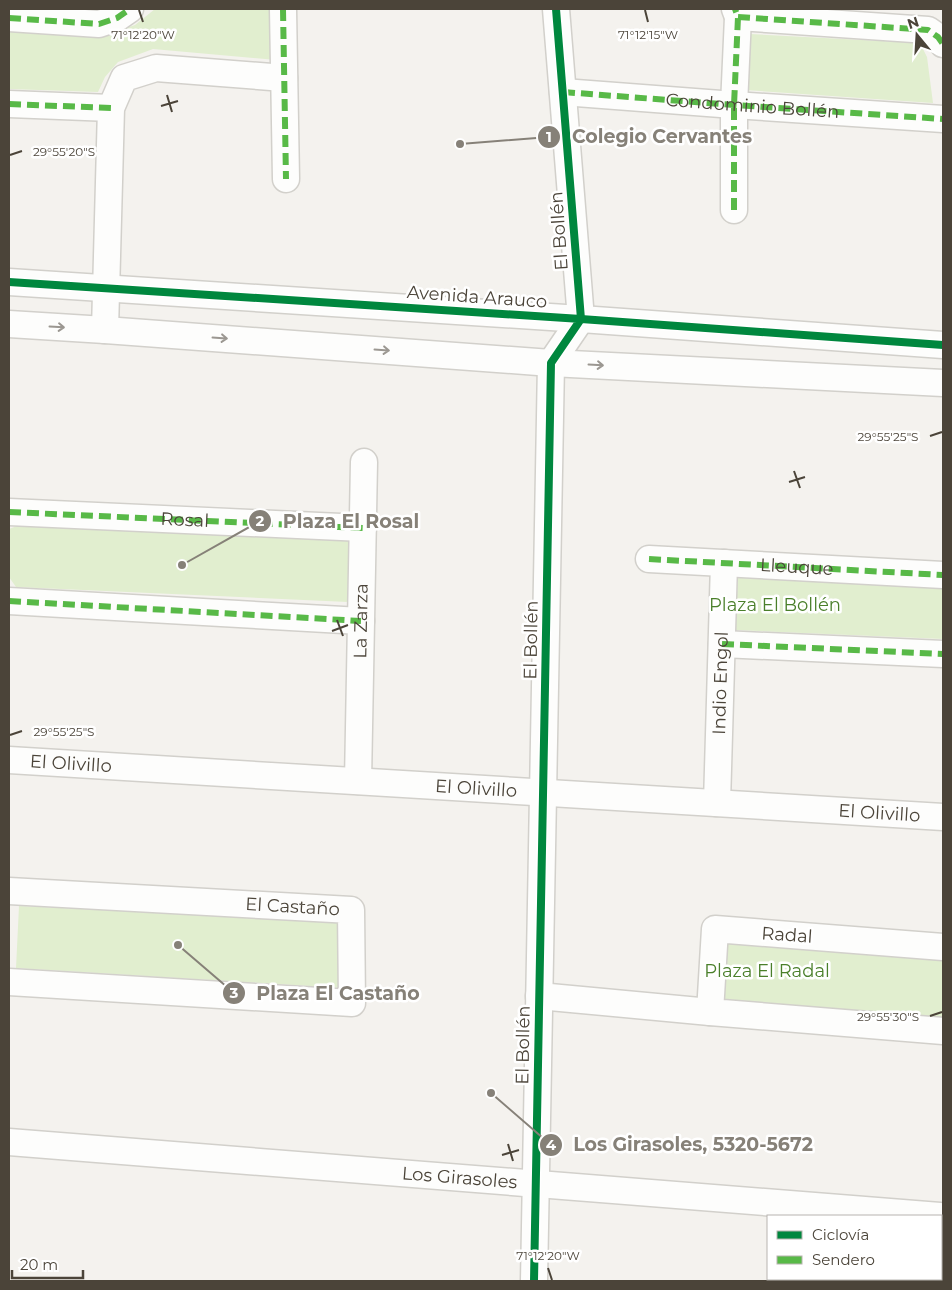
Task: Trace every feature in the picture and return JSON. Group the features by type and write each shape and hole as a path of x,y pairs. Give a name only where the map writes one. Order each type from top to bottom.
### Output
{"street":[{"path":"9,18 99,24 118,18 130,9"},
{"path":"283,9 286,179"},
{"name":"El Bollén","path":"556,9 581,319"},
{"path":"734,210 736,13 928,30 938,37 943,44"},
{"path":"105,330 111,108 124,78 156,68 284,78"},
{"name":"Condominio Bollén","path":"563,92 943,119"},
{"path":"9,104 111,108"},
{"name":"Avenida Arauco","path":"9,282 581,319 943,346"},
{"path":"551,363 581,319"},
{"path":"9,324 551,363 943,383"},
{"name":"El Bollén","path":"534,1281 551,363"},
{"name":"La Zarza","path":"358,781 364,462"},
{"name":"Rosal","path":"9,512 362,528"},
{"name":"Lleuque","path":"648,559 943,575"},
{"name":"Indio Engol","path":"716,803 724,563"},
{"path":"9,601 361,621"},
{"path":"722,644 943,654"},
{"name":"El Olivillo","path":"9,760 943,817"},
{"name":"El Castaño","path":"9,891 351,910 352,1003 9,982"},
{"name":"Radal","path":"710,1012 714,929 943,947"},
{"path":"539,996 943,1031"},
{"name":"Los Girasoles","path":"9,1142 928,1215"}],"green space":[{"path":"155,9 270,9 276,60 153,49 118,62 105,77 98,92 9,89 9,31 117,31 135,25"},
{"path":"750,34 920,43 927,57 933,103 745,90"},
{"path":"17,526 345,537 356,553 356,594 348,602 16,587 9,577 9,529"},
{"name":"Plaza El Bollén","path":"738,577 943,588 943,639 735,630"},
{"path":"19,906 338,921 342,988 16,968"},
{"name":"Plaza El Radal","path":"723,932 943,951 943,1022 720,1003"}],"marked path":[{"path":"9,18 99,24 117,18 130,9"},
{"path":"283,9 286,179"},
{"path":"734,210 734,105 738,17 735,9"},
{"path":"738,17 928,30 938,37 943,44"},
{"path":"563,92 943,119"},
{"path":"9,104 111,108"},
{"path":"9,512 363,528"},
{"path":"649,559 943,575"},
{"path":"9,601 361,621"},
{"path":"722,644 943,654"}],"cycle path":[{"path":"534,1281 551,363 581,319 556,9"},
{"path":"9,282 581,319 943,345"}],"place":[{"name":"Colegio Cervantes","path":"460,144"},
{"name":"Plaza El Rosal","path":"182,565"},
{"name":"Plaza El Castaño","path":"178,945"},
{"name":"Los Girasoles, 5320-5672","path":"491,1093"}]}
